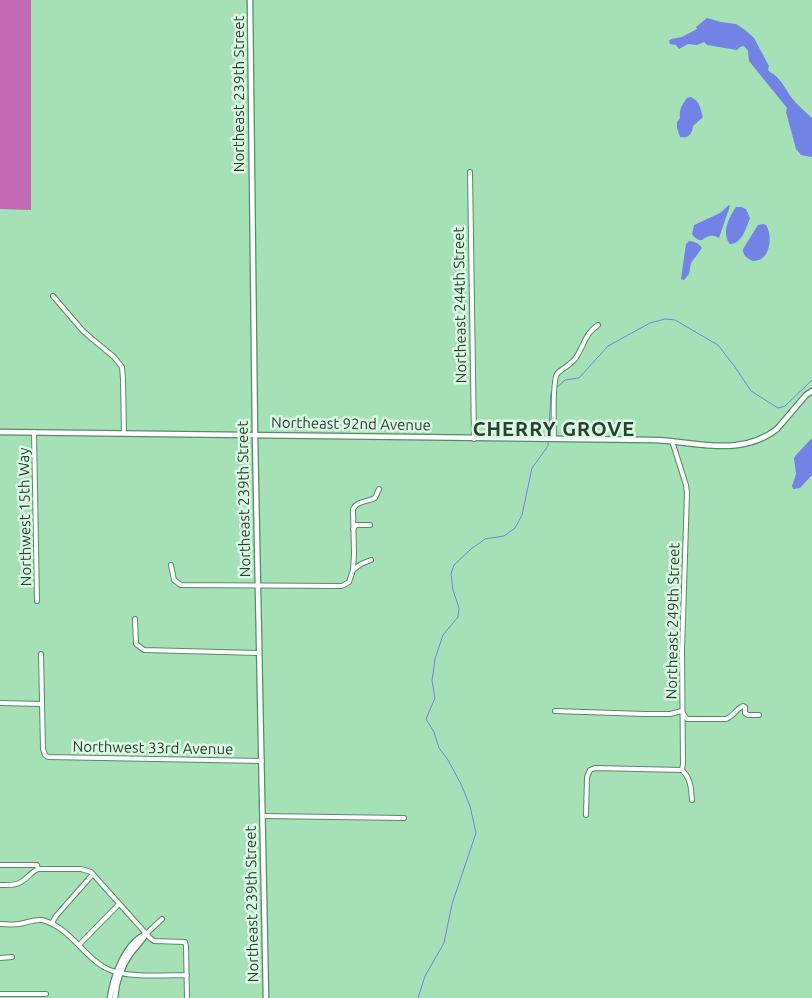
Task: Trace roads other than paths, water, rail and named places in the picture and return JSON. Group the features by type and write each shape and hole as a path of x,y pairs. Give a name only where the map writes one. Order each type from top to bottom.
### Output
{"street":[{"name":"Northeast 239th Street","path":"250,0 255,436 266,998"},
{"name":"Northeast 244th Street","path":"470,172 474,439"},
{"path":"53,296 83,331 114,357 122,367 124,433"},
{"path":"554,440 554,393 557,374 576,359 586,336 598,325"},
{"name":"Northeast 92nd Avenue","path":"0,432 672,441 719,447 745,444 763,438 777,429 806,395 812,391"},
{"name":"Northwest 15th Way","path":"34,432 37,601"},
{"name":"Northeast 249th Street","path":"672,441 687,493 682,651 682,770 691,783 692,800"},
{"path":"171,565 174,580 181,584 342,586 349,582 353,570 352,512 354,506 375,498 379,490"},
{"path":"353,529 356,525 370,525"},
{"path":"353,570 371,560"},
{"path":"135,619 136,644 144,650 259,653"},
{"path":"0,703 42,704 41,654"},
{"name":"Northwest 33rd Avenue","path":"42,704 43,749 45,755 52,758 262,761"},
{"path":"555,711 644,714 670,714 682,711 687,719 726,719 730,718 743,706 748,715 759,715"},
{"path":"586,815 587,777 590,770 595,768 682,770"},
{"path":"263,816 404,818"},
{"path":"0,865 37,865 38,869"},
{"path":"0,885 21,882 38,869 81,869 93,874 154,941 185,942 187,998"},
{"path":"52,923 93,874"},
{"path":"79,945 119,904"},
{"path":"0,924 19,924 37,920 52,923 65,932 101,965 118,973 164,976 187,975"},
{"path":"110,998 127,952 140,936 146,934 162,920"},
{"path":"0,958 12,957"},
{"path":"115,998 118,973"},
{"path":"0,994 27,996 46,994"}],"water":[{"path":"707,18 736,24 754,38 769,66 768,70 777,77 793,100 812,118 812,157 801,155 796,149 786,112 787,108 749,61 748,51 744,46 737,50 707,45 704,42 697,45 688,44 679,49 676,45 670,44 669,41 671,39 682,37 697,29 696,27"},
{"path":"691,97 698,103 703,117 693,126 690,135 680,137 677,122 680,118 682,105 687,98"},
{"path":"729,205 719,238 710,236 700,240 694,237 692,234 694,225 720,213"},
{"path":"736,207 746,209 750,218 741,238 730,244 727,240 726,230"},
{"path":"758,225 766,225 769,233 769,248 761,259 753,261 746,256 743,249"},
{"path":"689,241 697,243 702,248 691,263 689,274 684,280 681,279 686,244"},
{"path":"812,438 812,475 800,488 793,489 792,486 796,474 794,458"}],"waterway":[{"path":"556,388 565,380 579,378 608,346 650,323 665,319 675,320 718,345 751,391 778,408 785,406 812,380"},
{"path":"418,998 425,976 444,943 452,904 476,833 470,806 461,784 439,748 434,732 426,719 435,698 432,681 435,659 443,635 458,617 459,608 453,590 451,574 454,565 471,549 485,539 504,536 515,528 522,515 532,468 548,446 551,392 553,390"}],"district":[{"name":"CHERRY GROVE","path":"554,429"}]}
